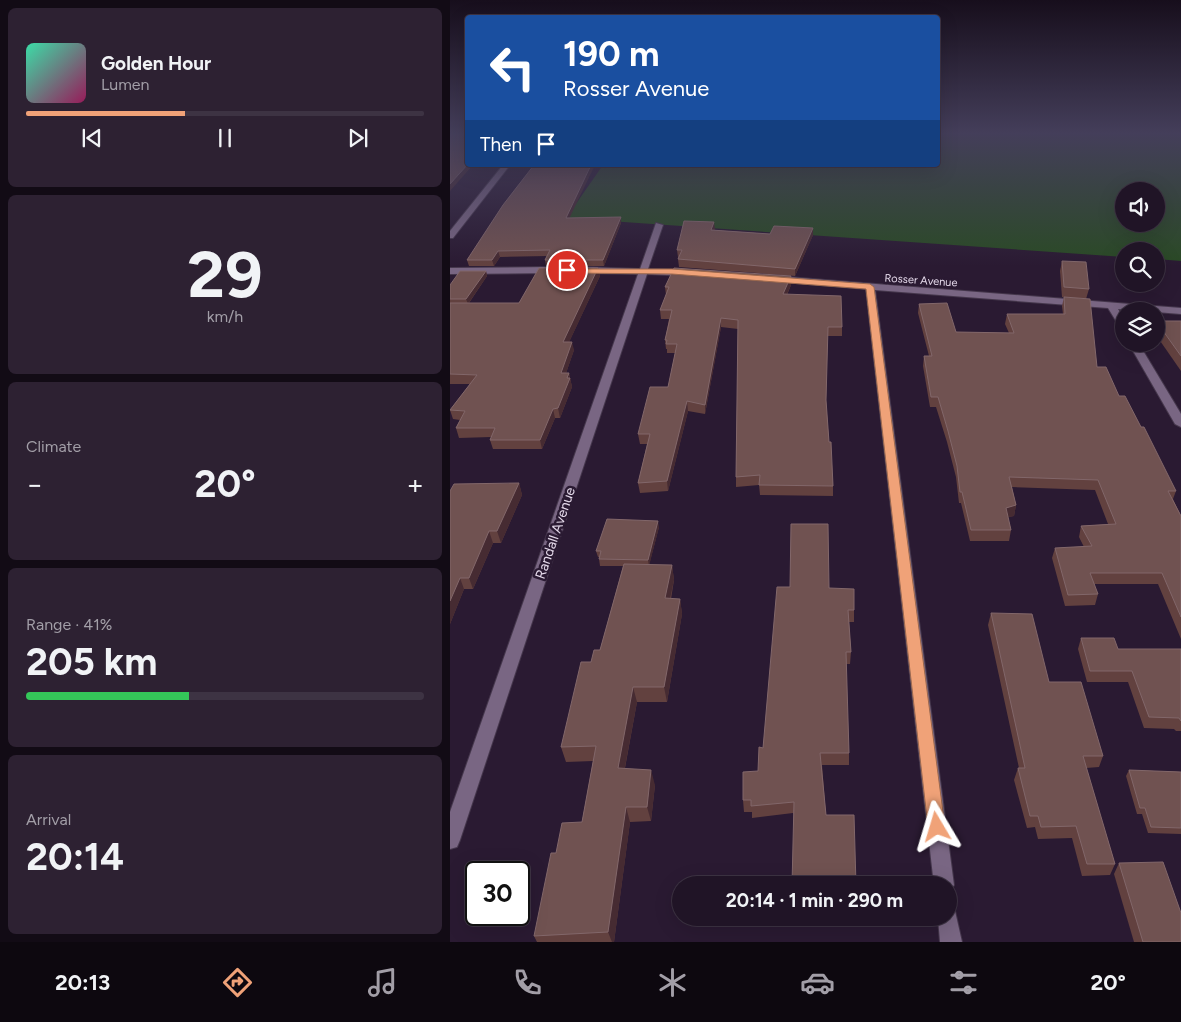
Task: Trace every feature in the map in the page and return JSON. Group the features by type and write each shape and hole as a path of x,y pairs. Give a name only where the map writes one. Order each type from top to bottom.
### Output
{"street":[{"path":"450,236 497,178"},
{"name":"Randall Avenue","path":"450,840 659,225"},
{"path":"450,271 645,270 702,274"},
{"name":"Rosser Avenue","path":"761,278 1181,310"},
{"path":"870,287 943,876"},
{"path":"1111,306 1115,312"},
{"path":"1139,352 1181,424"},
{"path":"949,926 951,942"}],"green space":[{"path":"594,178 1181,178 1181,261 1165,260 1165,242 1115,242 1115,256 566,218"}],"building":[{"path":"450,178 455,178 450,184"},
{"path":"524,178 585,178 566,218 621,217 603,260 545,260 550,250 498,251 492,260 467,260 503,205"},
{"path":"684,221 714,222 711,230 770,234 774,226 813,228 795,269 678,259 682,250 677,250"},
{"path":"1062,261 1086,262 1089,289 1064,287"},
{"path":"539,268 598,268 563,342 572,342 561,373 569,373 567,378 570,378 558,408 553,409 540,440 490,440 495,428 456,428 465,411 450,410 477,375 450,374 450,303 519,303"},
{"path":"674,268 791,276 783,294 841,296 842,327 828,327 826,400 829,442 831,442 833,486 759,485 760,475 736,477 738,320 721,318 705,405 687,401 667,481 638,483 650,434 638,434 650,387 668,387 677,344 666,344 667,340 665,340 672,310 660,310 669,287 665,287"},
{"path":"460,271 486,271 466,299 450,299 450,285"},
{"path":"1064,297 1090,299 1097,367 1106,367 1119,396 1125,396 1141,427 1144,427 1176,491 1168,491 1181,516 1181,617 1162,573 1090,573 1098,594 1068,595 1055,548 1092,546 1081,526 1116,524 1098,480 1009,477 1016,505 1006,508 1011,530 971,530 962,492 960,492 957,466 938,397 931,397 924,356 932,356 919,304 947,303 956,332 1014,333 1007,314 1065,314"},
{"path":"1165,321 1181,321 1181,356 1165,334"},
{"path":"519,483 497,531 489,531 469,578 460,578 450,601 450,491 454,484"},
{"path":"607,519 658,521 648,560 599,559 601,551 596,551"},
{"path":"791,524 828,524 829,588 854,589 854,610 848,610 851,652 846,652 849,753 820,753 826,815 854,815 856,876 792,876 794,802 751,806 751,800 743,800 743,772 758,771 759,747 763,748 777,587 790,587"},
{"path":"624,564 672,565 665,598 680,599 664,687 633,687 618,768 651,770 647,807 626,807 608,932 534,936 551,853 556,853 562,823 582,822 596,746 561,747 581,662 591,662 594,650 600,650"},
{"path":"991,613 1032,614 1049,682 1081,682 1103,756 1083,756 1115,864 1087,864 1076,826 1041,827 1038,816 1030,816 1018,768 1025,768"},
{"path":"1081,638 1114,638 1118,649 1181,649 1181,721 1179,718 1149,717 1132,671 1090,671"},
{"path":"1129,770 1181,772 1181,828 1151,827 1145,808 1140,808"},
{"path":"1163,862 1181,913 1181,942 1143,942 1119,863"}],"route":[{"path":"567,270 672,271 870,287 937,827"}]}
